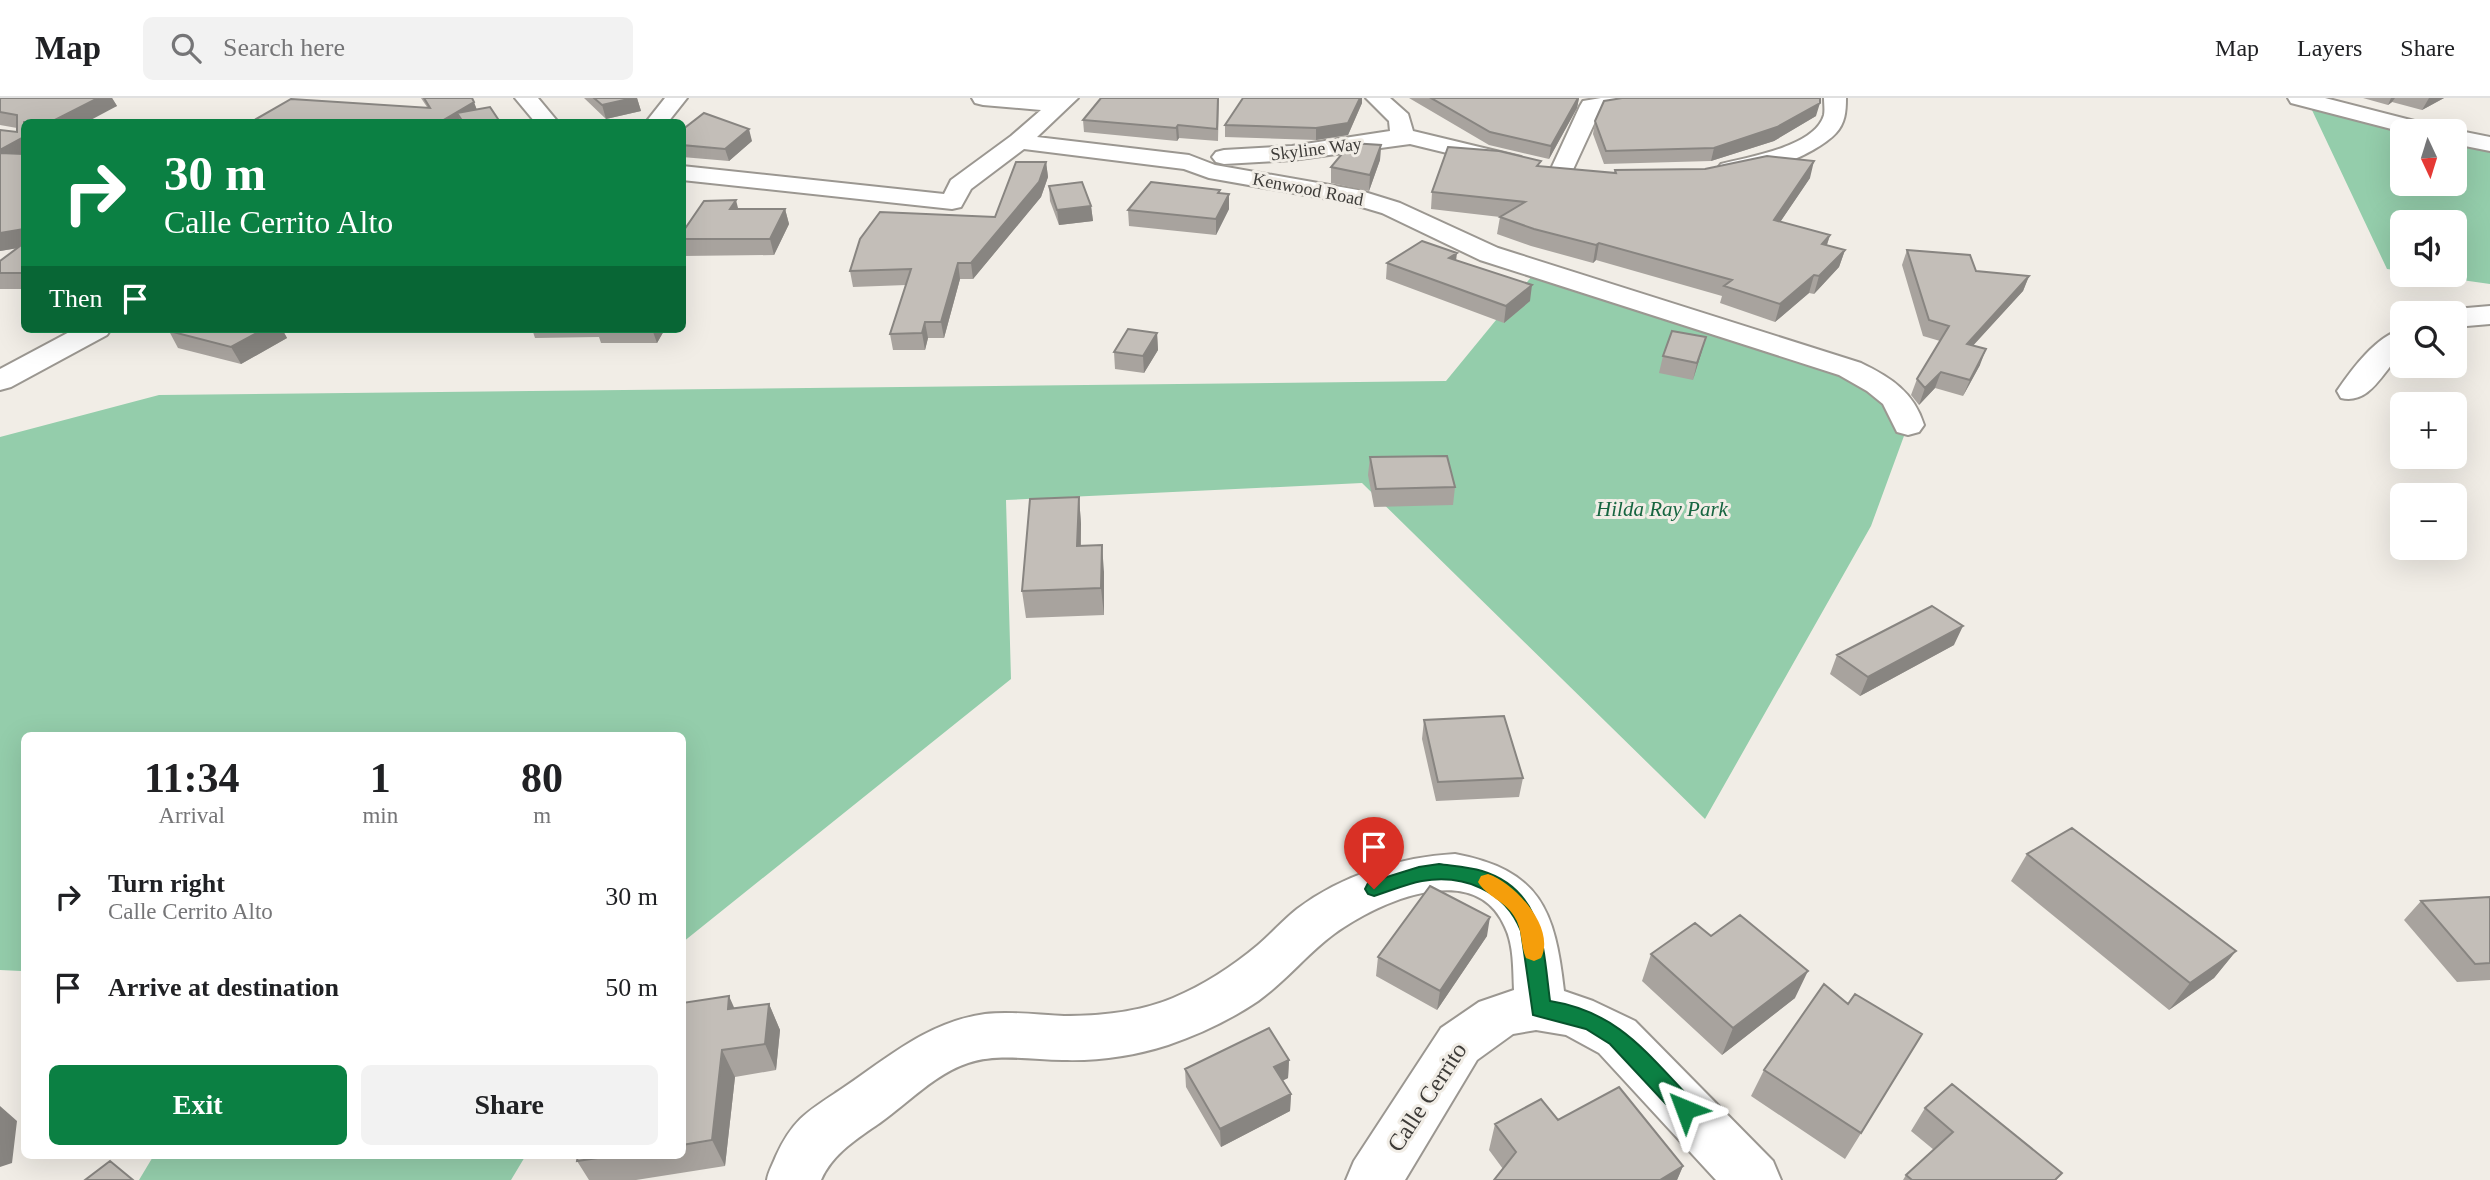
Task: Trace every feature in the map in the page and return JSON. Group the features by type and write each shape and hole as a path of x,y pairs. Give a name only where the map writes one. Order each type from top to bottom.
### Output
{"street":[{"path":"526,98 544,119"},
{"path":"659,119 676,98"},
{"path":"983,98 1063,102"},
{"path":"1377,98 1400,119 1400,137"},
{"path":"1581,102 1648,98"},
{"path":"1700,173 1755,164 1800,149 1818,137 1835,118 1835,98"},
{"path":"2299,98 2390,122"},
{"path":"686,173 952,202 960,186 1063,102"},
{"name":"Skyline Way","path":"1189,162 1292,153 1400,137 1444,143 1555,170 1581,102"},
{"path":"2468,140 2490,144"},
{"name":"Kenwood Road","path":"1018,141 1189,162 1209,171 1313,187 1380,205 1489,254 1850,369 1877,382 1896,397 1906,414 1908,425"},
{"path":"2467,317 2490,315"},
{"path":"0,381 90,333"},
{"path":"2352,391 2390,347"},
{"path":"794,1178 810,1145 918,1063 944,1048 973,1039 1001,1035 1078,1038 1126,1033 1181,1018 1231,993 1272,962 1315,922 1343,903 1419,874 1459,872 1479,877 1512,899 1524,914 1531,931 1541,1008"},
{"name":"Calle Cerrito","path":"1374,1180 1459,1044 1476,1027 1496,1015 1541,1008 1594,1022 1617,1037 1753,1180"}],"green space":[{"path":"2311,108 2390,129 2390,196 2468,196 2468,145 2490,149 2490,284 2467,281 2467,210 2390,210 2390,269 2387,269"},
{"name":"Hilda Ray Park","path":"1537,270 1835,363 1908,425 1871,526 1705,819 1362,483 1006,500 1011,679 686,940 686,732 21,732 21,971 0,970 0,437 159,395 1446,381"},
{"path":"152,1159 524,1159 511,1180 139,1180"}],"building":[{"path":"98,98 57,119 21,119 21,139 0,150 0,130 17,132 17,115 0,112 0,99"},
{"path":"424,98 472,98 474,102 445,119 256,119 291,99 430,108"},
{"path":"594,98 633,98 602,105"},
{"path":"1101,98 1218,98 1217,129 1083,120"},
{"path":"1243,98 1360,98 1348,123 1316,128 1225,125"},
{"path":"1431,98 1578,98 1551,146 1490,132"},
{"path":"1622,98 1820,98 1820,103 1777,127 1714,148 1606,151 1595,121 1604,101"},
{"path":"490,107 498,119 461,119 457,113"},
{"path":"704,113 749,129 725,149 686,145 686,127"},
{"path":"1351,143 1381,145 1370,175 1331,167"},
{"path":"1448,147 1499,151 1541,161 1537,166 1616,173 1615,170 1705,169 1767,156 1814,161 1774,220 1830,235 1822,244 1845,250 1819,276 1814,275 1780,304 1724,286 1732,280 1599,243 1596,245 1534,229 1500,217 1525,202 1432,192"},
{"path":"0,153 21,154 21,230 0,233"},
{"path":"1016,162 1046,162 1039,182 971,263 958,263 941,322 925,322 922,333 890,334 911,269 850,271 860,239 880,212 995,217"},
{"path":"1082,182 1091,206 1057,210 1049,186"},
{"path":"1151,182 1220,190 1218,193 1229,194 1216,219 1128,210"},
{"path":"736,200 730,209 785,209 770,239 686,239 686,227 704,201"},
{"path":"1422,241 1457,253 1449,258 1532,285 1506,306 1387,263"},
{"path":"21,245 21,273 0,273 0,261"},
{"path":"1907,250 1970,255 1976,271 2029,276 1967,344 1986,349 1970,380 1941,372 1925,388 1917,379 1949,326 1929,320"},
{"path":"1128,329 1157,333 1143,356 1114,352"},
{"path":"1672,331 1706,337 1697,363 1663,356"},
{"path":"177,333 257,333 231,347"},
{"path":"1447,456 1455,487 1376,489 1370,457"},
{"path":"1079,497 1077,546 1102,545 1101,588 1022,591 1030,499"},
{"path":"1932,606 1963,626 1868,677 1837,655"},
{"path":"1504,716 1523,778 1438,782 1424,720"},
{"path":"2072,828 2236,951 2190,983 2027,854"},
{"path":"1430,886 1490,917 1440,991 1378,957"},
{"path":"2490,897 2490,963 2475,964 2421,901"},
{"path":"1740,915 1808,971 1733,1028 1651,954 1695,923 1711,936"},
{"path":"1824,984 1848,1004 1855,994 1922,1034 1861,1133 1764,1070"},
{"path":"729,996 728,1009 769,1004 765,1044 722,1050 712,1140 686,1144 686,1002"},
{"path":"1269,1028 1289,1060 1274,1067 1291,1094 1220,1129 1185,1069"},
{"path":"1952,1084 2062,1173 2055,1180 1912,1180 1906,1175 1953,1132 1925,1108"},
{"path":"1619,1087 1683,1166 1660,1180 1494,1180 1516,1152 1495,1124 1541,1099 1558,1120"},
{"path":"110,1161 133,1180 85,1180"}],"slow traffic":[{"path":"1488,882 1512,899 1524,914 1531,931 1534,952"}],"route":[{"path":"1374,889 1419,874 1439,872 1459,872 1479,877 1497,886 1524,914 1531,931 1541,1008 1594,1022 1617,1037 1685,1109"}]}
